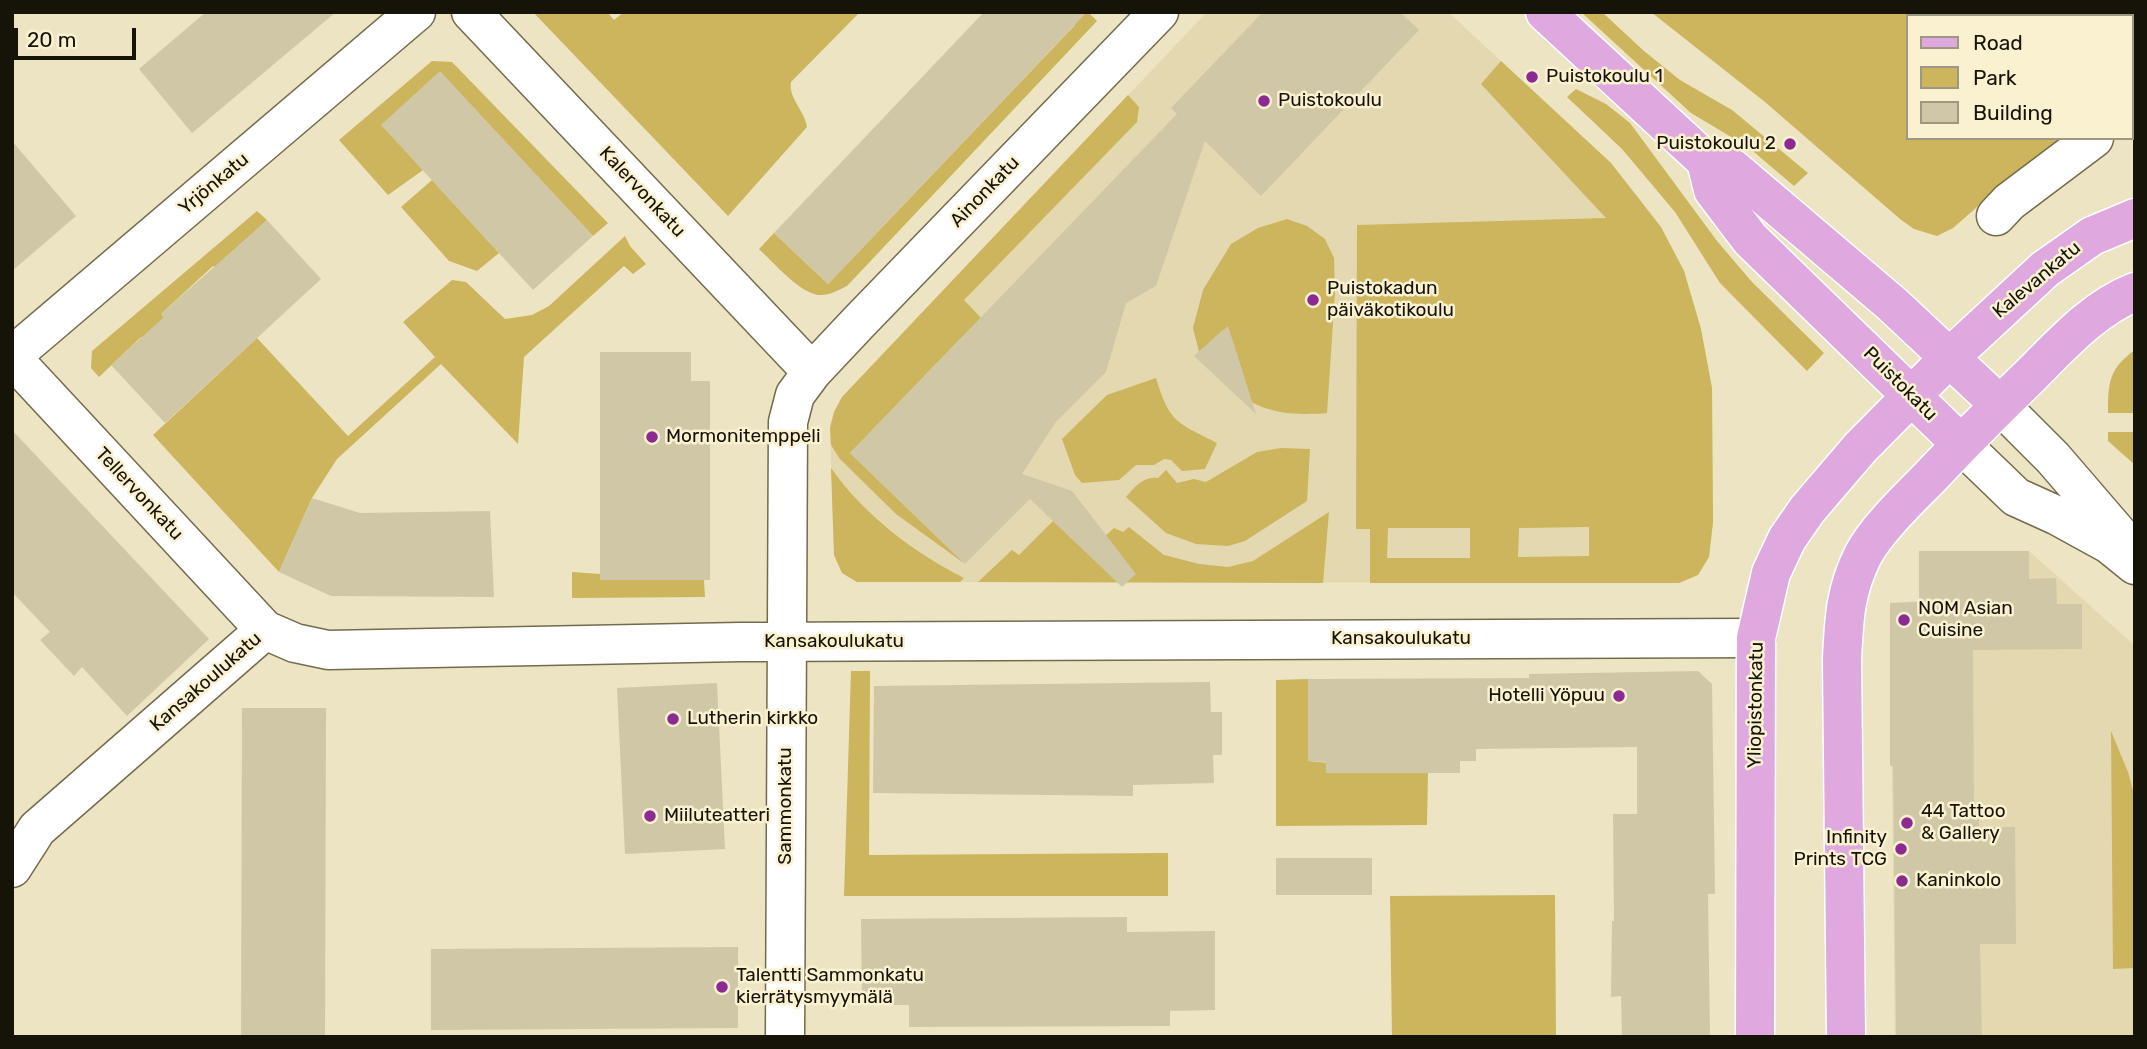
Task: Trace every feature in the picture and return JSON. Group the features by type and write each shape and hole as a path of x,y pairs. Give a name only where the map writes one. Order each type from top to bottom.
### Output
{"main road":[{"path":"1545,12 1706,161 1732,168 1892,304 2000,405"},
{"name":"Puistokatu","path":"1706,161 1713,190 1750,239 1961,444"},
{"name":"Kalevankatu","path":"1950,357 2068,251 2092,236 2135,218"},
{"path":"1846,1037 1842,659 1844,607 1852,579 1865,551 1961,444 2082,325 2121,297 2135,292"},
{"name":"Yliopistonkatu","path":"1755,1037 1756,638 1771,573 1787,539 1807,510 1860,448 1950,357"}],"street":[{"name":"Yrjönkatu","path":"12,357 416,12"},
{"name":"Kalervonkatu","path":"471,12 812,372"},
{"name":"Ainonkatu","path":"812,372 1159,12"},
{"path":"1996,216 2009,202 2091,140"},
{"name":"Tellervonkatu","path":"12,357 265,630"},
{"name":"Sammonkatu","path":"785,1037 788,422 795,395 812,372"},
{"path":"2000,405 2053,458 2135,554"},
{"name":"Puistokatu","path":"1961,444 2016,497 2109,544 2135,565"},
{"name":"Kansakoulukatu","path":"12,868 37,829 265,630 295,643 328,650 787,642 1756,638"}],"shaded area":[{"name":"Puistokadun päiväkotikoulu","path":"1207,12 1448,12 1611,163 1661,227 1684,271 1701,329 1712,388 1713,522 1709,557 1698,575 1679,583 857,582 842,573 834,555 830,428 842,397"},
{"path":"1919,551 2029,551 2135,646 2135,1037 1895,1037 1890,603 1919,601"}],"green space":[{"path":"533,12 607,12 614,20 624,12 860,12 791,82 792,94 807,127 728,216"},
{"path":"1061,12 1088,12 1097,21 847,286 828,294 813,294 788,277 759,249 774,233 828,284 1075,25"},
{"path":"1581,12 1602,12 1680,80 1732,110 1808,173 1794,186 1748,147 1691,113"},
{"path":"1651,12 2135,12 2133,90 2133,14 1906,14 1906,140 2071,140 2009,179 1953,228 1937,236 1914,229 1900,219 1765,102"},
{"path":"432,61 452,62 608,223 593,236 440,72 382,125 423,170 388,195 339,140"},
{"path":"1501,61 1611,163 1661,227 1684,271 1701,329 1712,388 1713,522 1709,557 1698,575 1679,583 1370,583 1370,529 1356,529 1357,225 1606,218 1481,84","holes":["1589,527 1589,556 1518,557 1519,528","1388,528 1470,528 1470,558 1387,558"]},
{"path":"1576,89 1606,104 1630,123 1717,241 1752,282 1824,353 1807,371 1720,283 1675,212 1622,149 1567,97"},
{"path":"1128,95 1139,107 1137,122 964,300 1001,339 959,340 850,453 965,564 896,514 840,459 831,445 830,428 834,412 842,397"},
{"path":"432,180 499,253 477,271 449,261 401,207"},
{"path":"257,211 267,220 238,247 224,277 213,266 161,314 171,325 140,338 99,377 91,368 92,351"},
{"path":"1287,219 1307,226 1325,239 1334,258 1335,293 1327,413 1275,411 1240,395 1229,386 1244,377 1232,340 1223,330 1199,352 1193,328 1203,290 1231,244 1258,228"},
{"path":"625,236 646,264 633,274 624,266 524,357 518,444 441,364 337,459 312,498 279,572 153,435 257,338 348,436 435,357 403,322 452,280 466,282 505,319 532,315 549,306"},
{"path":"2135,350 2135,413 2108,413 2110,385 2115,370"},
{"path":"1156,378 1166,405 1177,420 1217,443 1205,469 1182,471 1171,460 1164,459 1154,465 1136,465 1119,480 1082,483 1075,475 1062,439 1107,395"},
{"path":"2108,432 2135,432 2135,465 2108,441"},
{"path":"1281,448 1310,449 1307,501 1245,541 1228,546 1196,544 1166,533 1126,497 1140,483 1158,478 1166,470 1177,483 1194,479 1206,482 1257,452"},
{"path":"831,468 874,517 908,544 964,578 960,582 857,582 842,573 834,555"},
{"path":"1329,512 1323,583 978,582 1012,550 1019,555 1053,521 1087,553 1114,528 1123,532 1129,527 1164,555 1199,564 1228,567 1253,561"},
{"path":"572,572 600,574 601,580 704,580 705,597 572,598"},
{"path":"851,671 870,671 869,855 1168,853 1168,896 844,896"},
{"path":"1308,679 1308,761 1428,772 1427,825 1276,826 1276,680"},
{"path":"2111,731 2128,772 2135,798 2135,968 2113,969"},
{"path":"1555,895 1556,1037 1392,1037 1390,896"}],"building":[{"path":"206,12 336,12 192,133 139,69"},
{"path":"984,12 1087,12 828,284 774,233"},
{"path":"1263,12 1400,12 1419,30 1261,196 1205,141 1156,286 1126,303 1106,372 1055,423 1022,474 1072,491 1136,574 1122,587 1030,499 965,564 850,453 1177,114 1171,108"},
{"path":"440,71 593,236 533,290 381,125"},
{"path":"12,141 76,216 12,271"},
{"path":"267,220 321,279 165,423 111,365 164,317 161,314"},
{"path":"1228,326 1256,414 1194,356"},
{"path":"600,352 691,352 691,381 710,381 710,580 600,580"},
{"path":"12,430 209,639 127,716 82,667 74,676 40,640 50,632 12,592"},
{"path":"312,498 360,513 490,511 494,597 331,596 279,572"},
{"path":"1919,551 2029,551 2029,579 2056,578 2057,604 2082,604 2082,649 1973,650 1974,803 1979,803 1979,827 2015,827 2016,944 1980,944 1982,1037 1896,1037 1893,766 1890,766 1890,603 1919,602"},
{"path":"1698,671 1712,684 1715,894 1708,894 1710,1037 1622,1037 1621,996 1611,997 1614,921 1613,814 1637,814 1637,747 1476,749 1476,761 1460,761 1460,773 1326,773 1326,762 1308,761 1308,679 1529,678 1529,674"},
{"path":"1210,682 1211,712 1222,712 1222,755 1213,755 1214,783 1133,785 1133,796 873,793 874,686"},
{"path":"717,683 725,849 625,854 617,688"},
{"path":"242,708 326,708 325,1037 241,1037"},
{"path":"1276,858 1372,858 1372,895 1276,895"},
{"path":"1127,917 1127,932 1215,931 1215,1010 1170,1011 1170,1026 909,1027 909,1005 862,1005 861,919"},
{"path":"738,947 738,1028 431,1030 431,949"}],"place":[{"name":"Puistokoulu 1","path":"1532,77"},
{"name":"Puistokoulu","path":"1264,101"},
{"name":"Puistokoulu 2","path":"1790,144"},
{"name":"Puistokadun päiväkotikoulu","path":"1313,300"},
{"name":"Mormonitemppeli","path":"652,437"},
{"name":"NOM Asian Cuisine","path":"1904,620"},
{"name":"Hotelli Yöpuu","path":"1619,696"},
{"name":"Lutherin kirkko","path":"673,719"},
{"name":"Miiluteatteri","path":"650,816"},
{"name":"44 Tattoo & Gallery","path":"1907,823"},
{"name":"Infinity Prints TCG","path":"1901,849"},
{"name":"Kaninkolo","path":"1902,881"},
{"name":"Talentti Sammonkatu kierrätysmyymälä","path":"722,987"}]}
